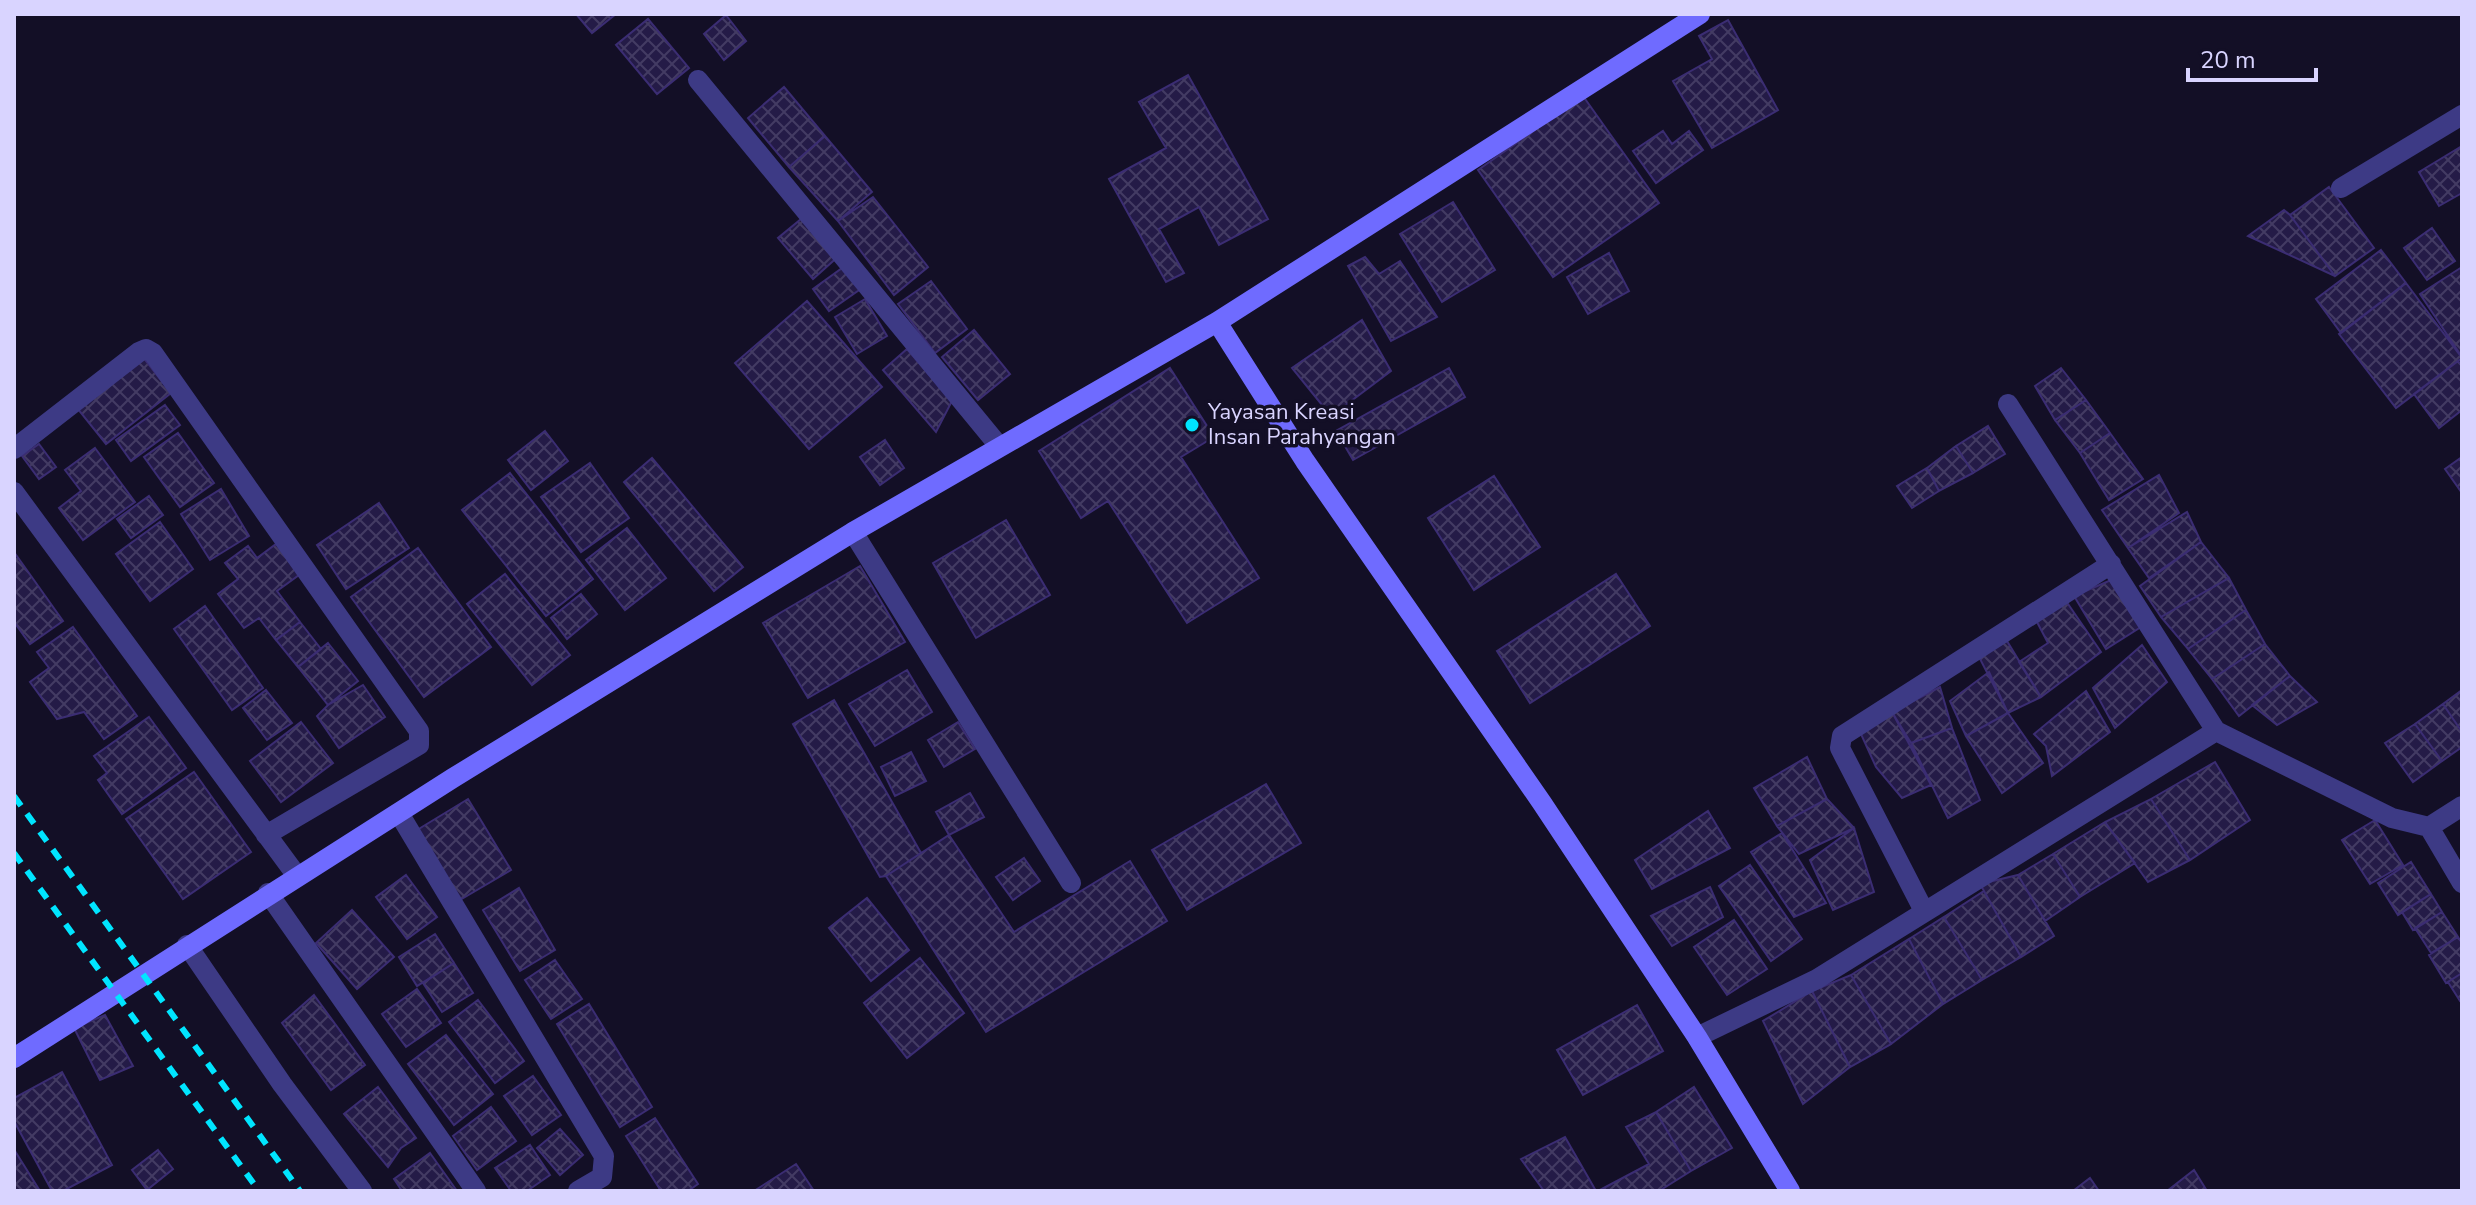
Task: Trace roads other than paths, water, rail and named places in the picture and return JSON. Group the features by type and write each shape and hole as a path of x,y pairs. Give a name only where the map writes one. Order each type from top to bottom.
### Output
{"street":[{"path":"14,1058 268,893 400,815 453,778 853,532 1217,322 1700,14"},
{"path":"698,80 999,446"},
{"path":"2341,188 2462,115"},
{"path":"1217,322 1305,461 1542,803 1697,1037 1790,1191"},
{"path":"14,449 139,352 146,349 153,353 419,731 419,745 266,835"},
{"path":"2008,404 2216,731 2392,818 2429,827 2462,883"},
{"path":"14,492 297,876"},
{"path":"853,532 1071,883"},
{"path":"1924,911 1840,748 1842,736 2111,564"},
{"path":"1697,1037 1817,979 2216,731"},
{"path":"2429,827 2462,806"},
{"path":"400,815 604,1156 602,1177 578,1191"},
{"path":"268,893 476,1191"},
{"path":"187,945 282,1084 362,1191"}],"railway":[{"path":"14,796 300,1191"},
{"path":"14,853 259,1191"}],"place":[{"name":"Yayasan Kreasi Insan Parahyangan","path":"1192,425"}]}
